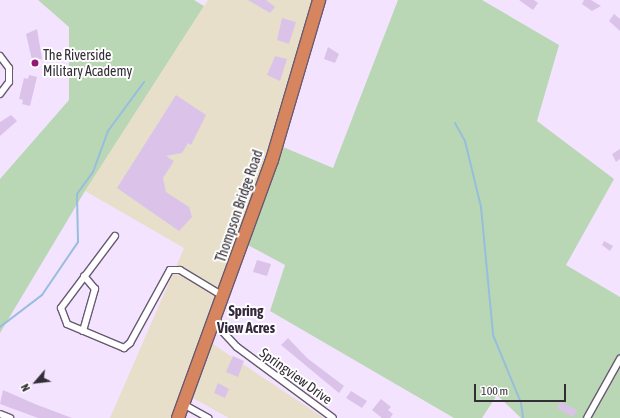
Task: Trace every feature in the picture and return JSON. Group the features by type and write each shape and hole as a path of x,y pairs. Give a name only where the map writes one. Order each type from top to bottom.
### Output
{"highway":[{"name":"Thompson Bridge Road","path":"178,418 272,160 319,0"}],"street":[{"path":"0,56 9,68 9,82 0,94"},
{"path":"115,236 61,308 61,314 67,324 124,348 170,270 180,270 223,296"},
{"path":"83,331 95,289 84,276"},
{"name":"Springview Drive","path":"216,316 217,323 237,347 333,418"},
{"path":"587,418 620,359"},
{"path":"183,404 208,418"},
{"path":"0,414 10,418"}],"shaded area":[{"path":"208,0 323,0 283,147 208,341 324,418 229,418 189,396 179,418 110,418 184,248 85,191"}],"green space":[{"path":"38,0 194,0 204,6 85,191 0,333 0,179 69,100 69,27"},
{"path":"398,0 482,0 559,45 537,121 614,179 566,265 620,297 620,418 521,418 497,395 482,418 454,418 270,311 285,265 246,244 283,147 333,168"}],"building":[{"path":"248,0 266,0 275,7 270,13"},
{"path":"519,0 534,0 538,3 533,10"},
{"path":"584,0 591,0 601,6 592,11 582,4"},
{"path":"614,14 620,19 620,31 609,21"},
{"path":"282,18 296,22 289,44 277,40"},
{"path":"37,29 42,59 32,60 26,34"},
{"path":"328,47 339,54 335,63 324,59"},
{"path":"275,56 287,59 280,81 267,75"},
{"path":"29,75 37,77 30,106 22,104 23,100 19,99 24,78 28,79"},
{"path":"176,95 206,115 191,145 188,143 182,153 166,156 174,161 163,178 166,192 189,207 192,217 179,231 117,188"},
{"path":"11,115 17,121 0,136 0,122"},
{"path":"620,149 620,159 616,162 612,154"},
{"path":"604,241 613,246 610,251 602,245"},
{"path":"257,260 271,264 267,276 253,272"},
{"path":"288,338 307,358 344,386 339,393 281,345"},
{"path":"233,356 244,361 238,377 226,372"},
{"path":"218,383 229,389 225,398 214,393"},
{"path":"3,390 72,418 38,418 0,404"},
{"path":"351,391 367,401 362,408 346,398"},
{"path":"381,399 391,407 388,410 393,414 390,418 382,418 372,410"},
{"path":"560,402 577,410 573,417 557,408"}],"waterway":[{"path":"0,327 42,295 78,242 77,194 93,172 108,131 144,82"},
{"path":"455,123 465,141 481,207 493,335 521,403 523,418"}],"place":[{"name":"The Riverside Military Academy","path":"35,63"}],"district":[{"name":"Spring View Acres","path":"246,318"}]}
